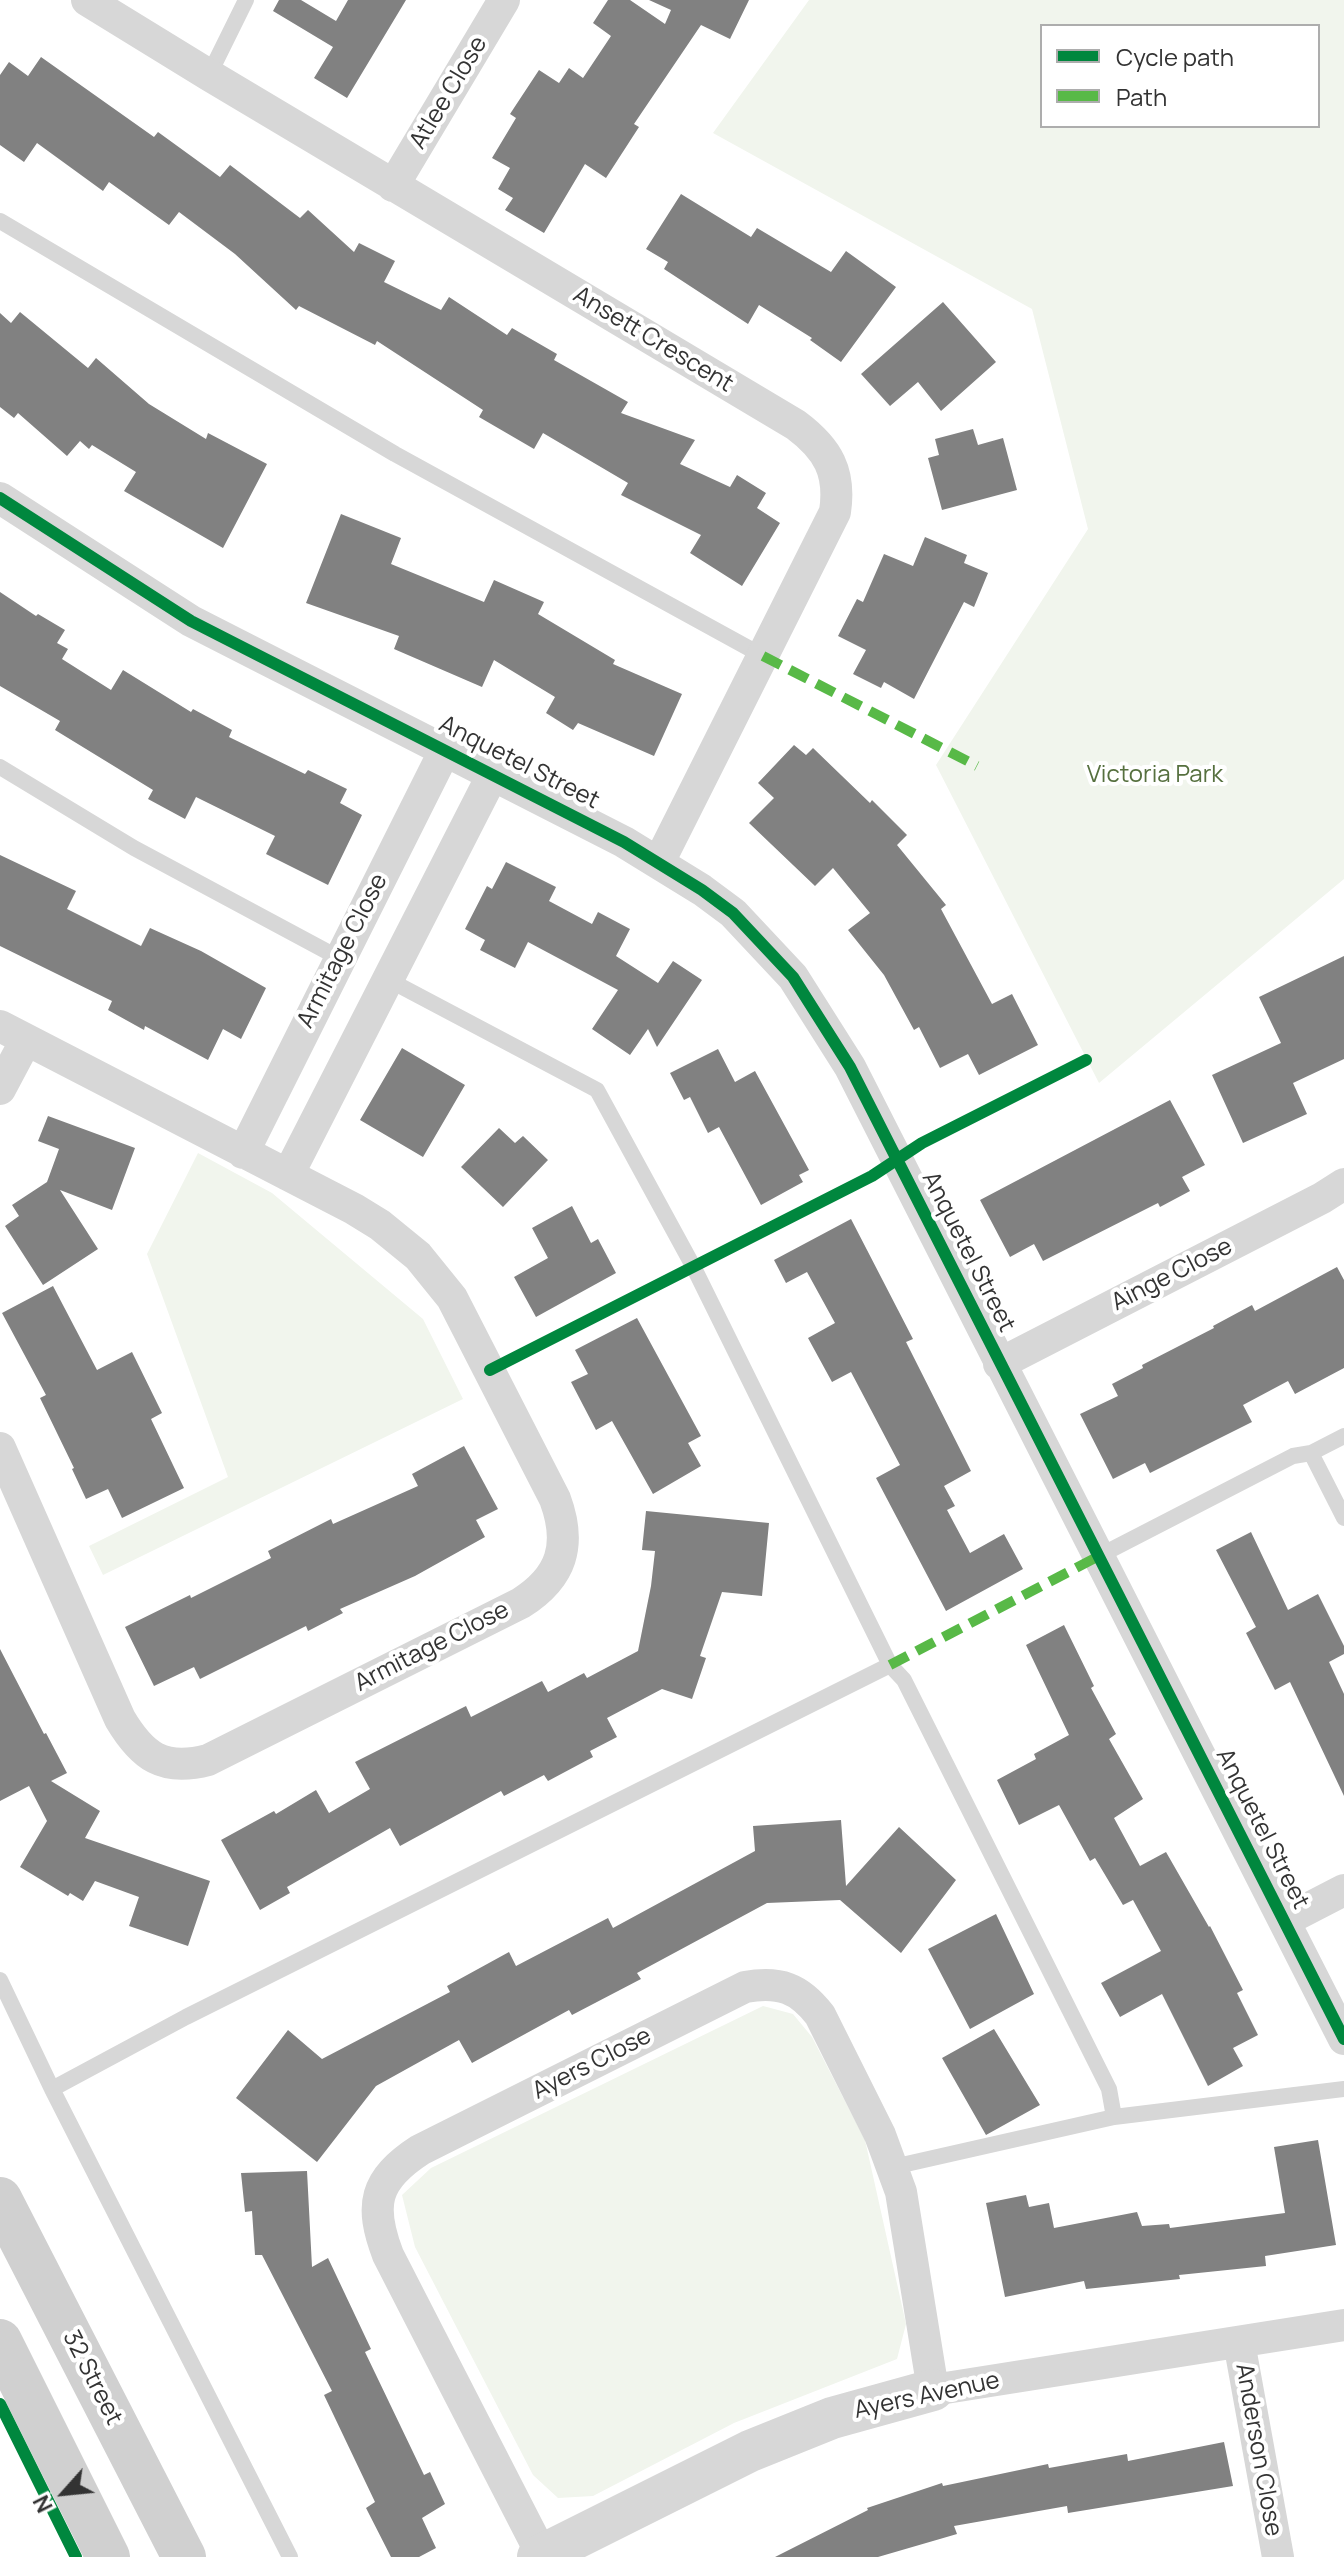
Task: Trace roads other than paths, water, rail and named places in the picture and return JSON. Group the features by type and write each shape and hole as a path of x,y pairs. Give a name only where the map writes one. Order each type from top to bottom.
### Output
{"main road":[{"name":"32 Street","path":"0,2199 184,2557"},
{"path":"0,2341 108,2557"}],"street":[{"name":"Ansett Crescent","path":"87,0 796,425 821,449 837,479 835,512 659,862"},
{"name":"Atlee Close","path":"393,186 504,0"},
{"name":"Anquetel Street","path":"0,498 191,621 659,862 733,913 793,977 850,1067 1344,2039"},
{"name":"Armitage Close","path":"243,1153 445,750"},
{"path":"288,1175 493,774"},
{"path":"339,958 389,980"},
{"name":"Armitage Close","path":"0,1089 13,1033 354,1209 380,1225 418,1256 452,1298 555,1499 563,1520 561,1558 544,1586 521,1603 208,1760 190,1765 172,1763 139,1748 120,1719 0,1448"},
{"name":"Ainge Close","path":"999,1364 1344,1184"},
{"path":"1284,1921 1344,1890"},
{"name":"Ayers Close","path":"540,2556 388,2255 379,2231 378,2202 385,2181 401,2163 420,2150 745,1987 759,1985 792,1989 808,2000 820,2015 880,2135 906,2213 933,2390"},
{"name":"Ayers Avenue","path":"540,2556 763,2445 832,2418 933,2390 1344,2325"},
{"name":"Anderson Close","path":"1239,2342 1278,2557"}],"lane":[{"path":"209,75 246,0"},
{"path":"0,221 395,454 763,656"},
{"path":"0,767 134,848 339,958"},
{"path":"389,980 597,1090 693,1266 890,1665 904,1680 1109,2089 1114,2117"},
{"path":"1099,1556 1293,1456 1311,1453 1344,1436"},
{"path":"1311,1453 1344,1518"},
{"path":"52,2089 186,2017 890,1665"},
{"path":"0,1980 52,2089 290,2557"},
{"path":"893,2167 1114,2117 1344,2089"}],"park label":[{"name":"Victoria Park","path":"1155,775"}]}
